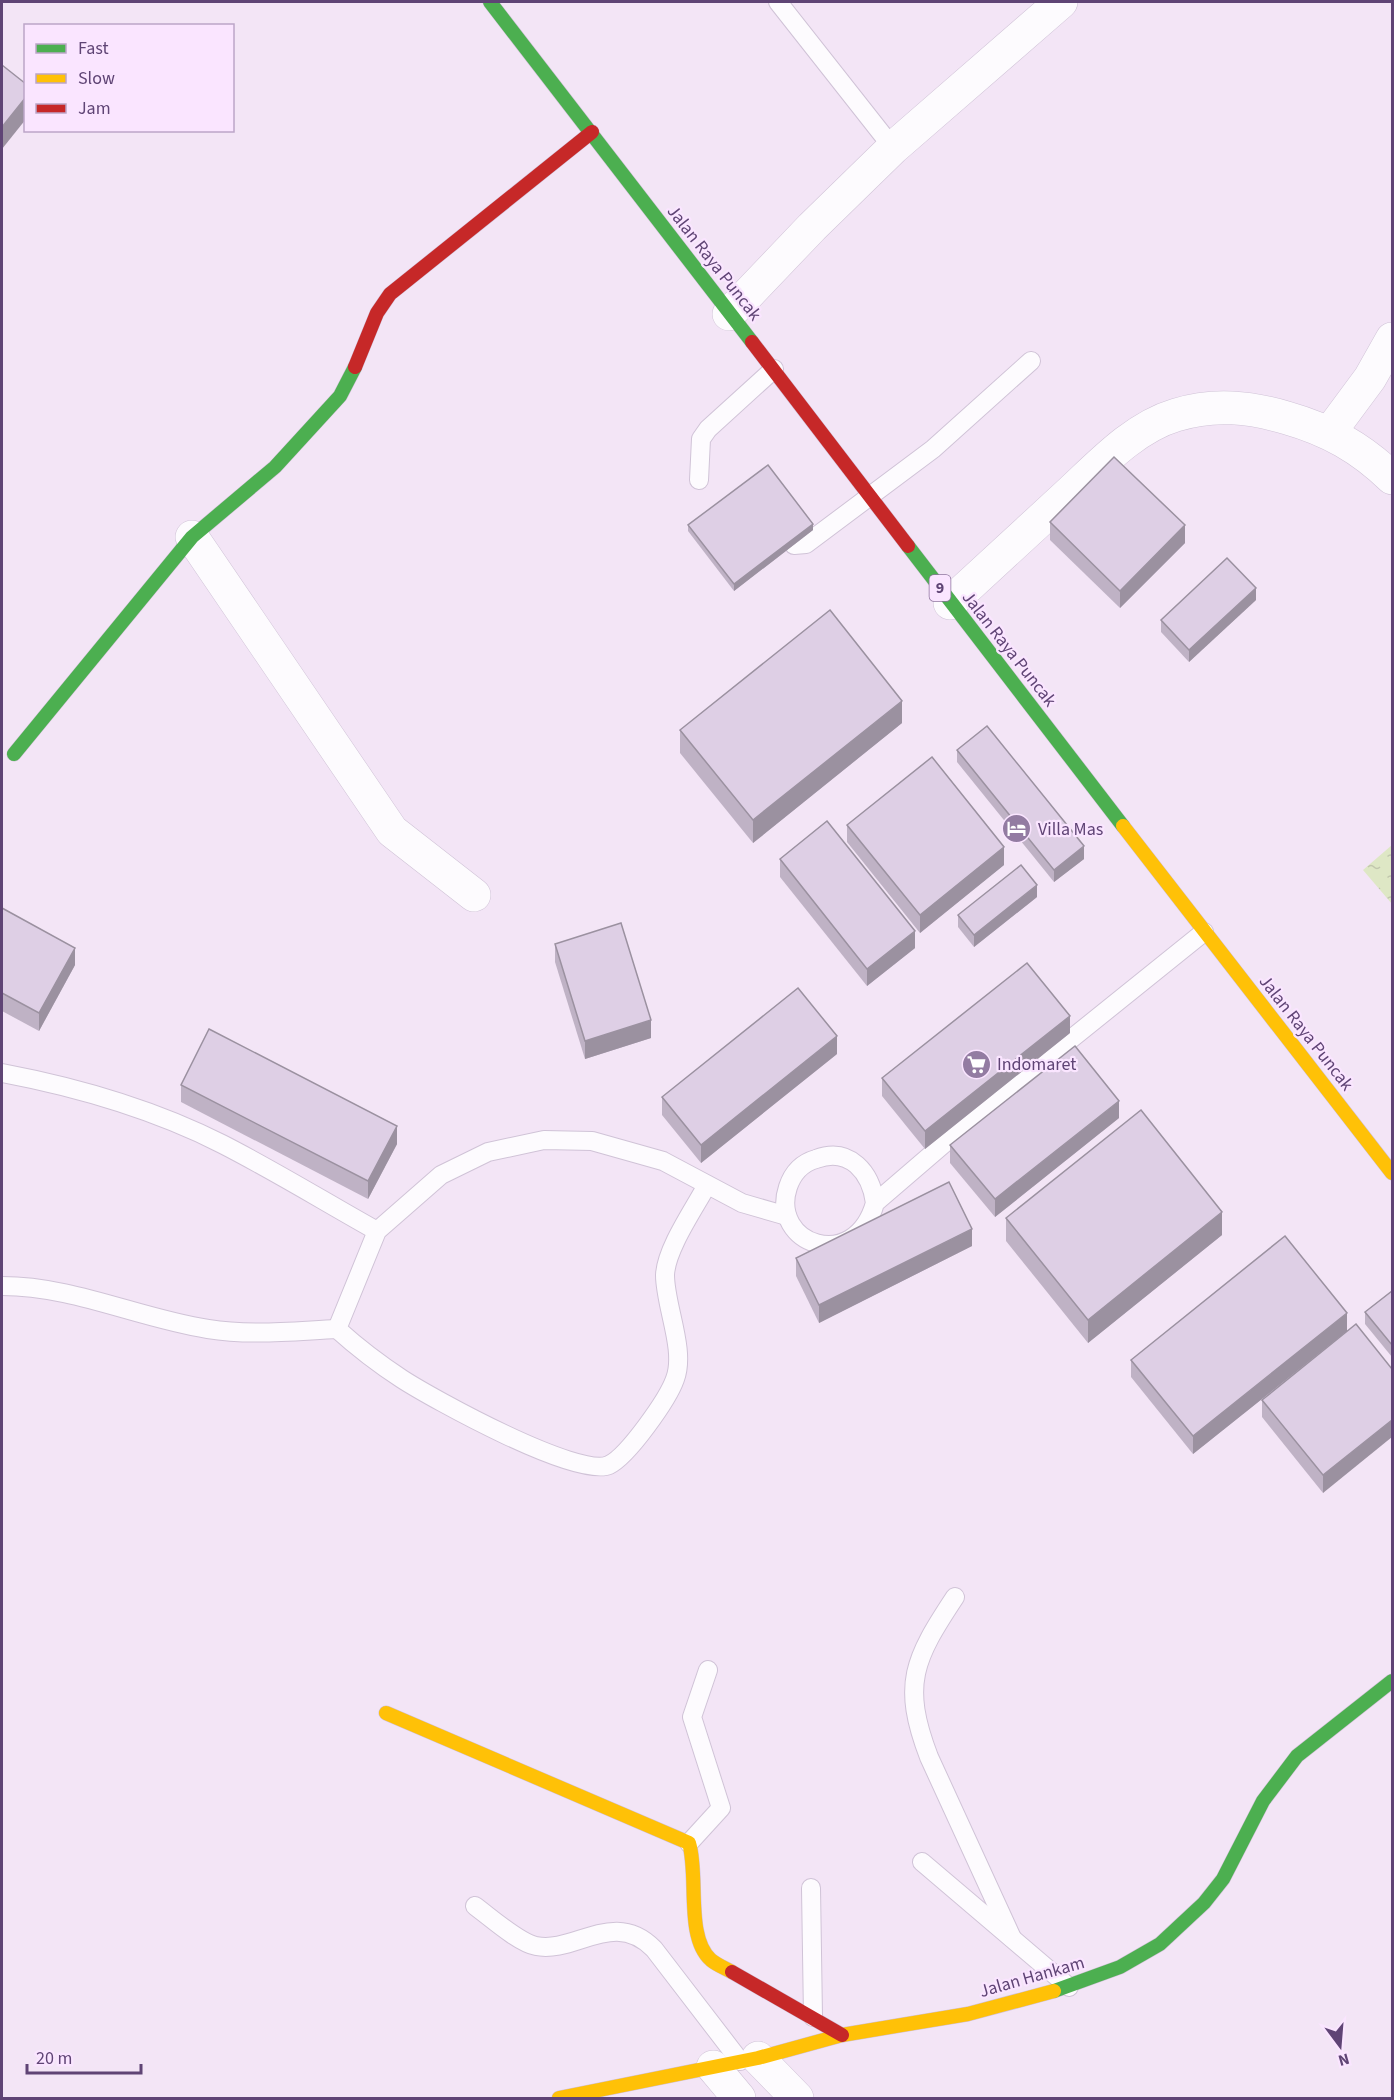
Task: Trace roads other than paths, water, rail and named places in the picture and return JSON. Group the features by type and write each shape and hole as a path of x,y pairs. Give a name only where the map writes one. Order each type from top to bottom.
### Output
{"main road":[{"name":"Jalan Raya Puncak","path":"490,2 872,496 950,603 1392,1173"},
{"path":"14,754 192,537 275,467 340,396 352,374 377,313 390,294 592,132"},
{"name":"Jalan Hankam","path":"559,2098 737,2062 842,2035 968,2014 1069,1987 1120,1967 1175,1932 1223,1879 1263,1801 1297,1756 1392,1681"},
{"path":"386,1713 689,1843 694,1860 695,1926 706,1954 711,1960 842,2035"}],"street":[{"path":"729,314 812,227 893,148 1061,2"},
{"path":"1330,432 1370,378 1392,339"},
{"path":"950,603 1102,463 1131,439 1164,419 1200,409 1226,407 1278,415 1330,432 1354,446 1392,478"},
{"path":"192,537 392,831 474,895"},
{"path":"737,2062 739,2098"},
{"path":"737,2062 797,2098"}],"lane":[{"path":"778,2 893,148"},
{"path":"794,545 806,544 933,449 1031,361"},
{"path":"699,480 701,439 708,429 774,369"},
{"path":"875,1203 989,1105 1204,932"},
{"path":"2,1073 42,1080 142,1111 220,1143 377,1231"},
{"path":"337,1329 377,1231 441,1175 488,1152 544,1140 592,1141 663,1161 742,1203 787,1216"},
{"path":"824,1156 844,1157 861,1167 872,1184 875,1203 870,1221 860,1234 844,1243 827,1245 810,1241 796,1231 787,1216 785,1196 791,1177 805,1162 824,1156"},
{"path":"2,1286 55,1291 207,1329 241,1333 337,1329 357,1347 403,1380 513,1438 570,1463 597,1468 609,1465 631,1445 676,1378 677,1360 665,1275 668,1260 707,1185"},
{"path":"955,1597 928,1638 916,1668 912,1696 918,1730 929,1757 1012,1938"},
{"path":"689,1843 721,1808 692,1717 708,1670"},
{"path":"922,1862 1069,1987"},
{"path":"811,1888 813,2017"},
{"path":"475,1906 534,1946 552,1945 601,1933 621,1933 642,1938 654,1949 737,2062"}],"water":[{"path":"1392,845 1392,904 1363,870"}],"place":[{"name":"Villa Mas","path":"1017,829"},
{"name":"Indomaret","path":"976,1064"}]}
